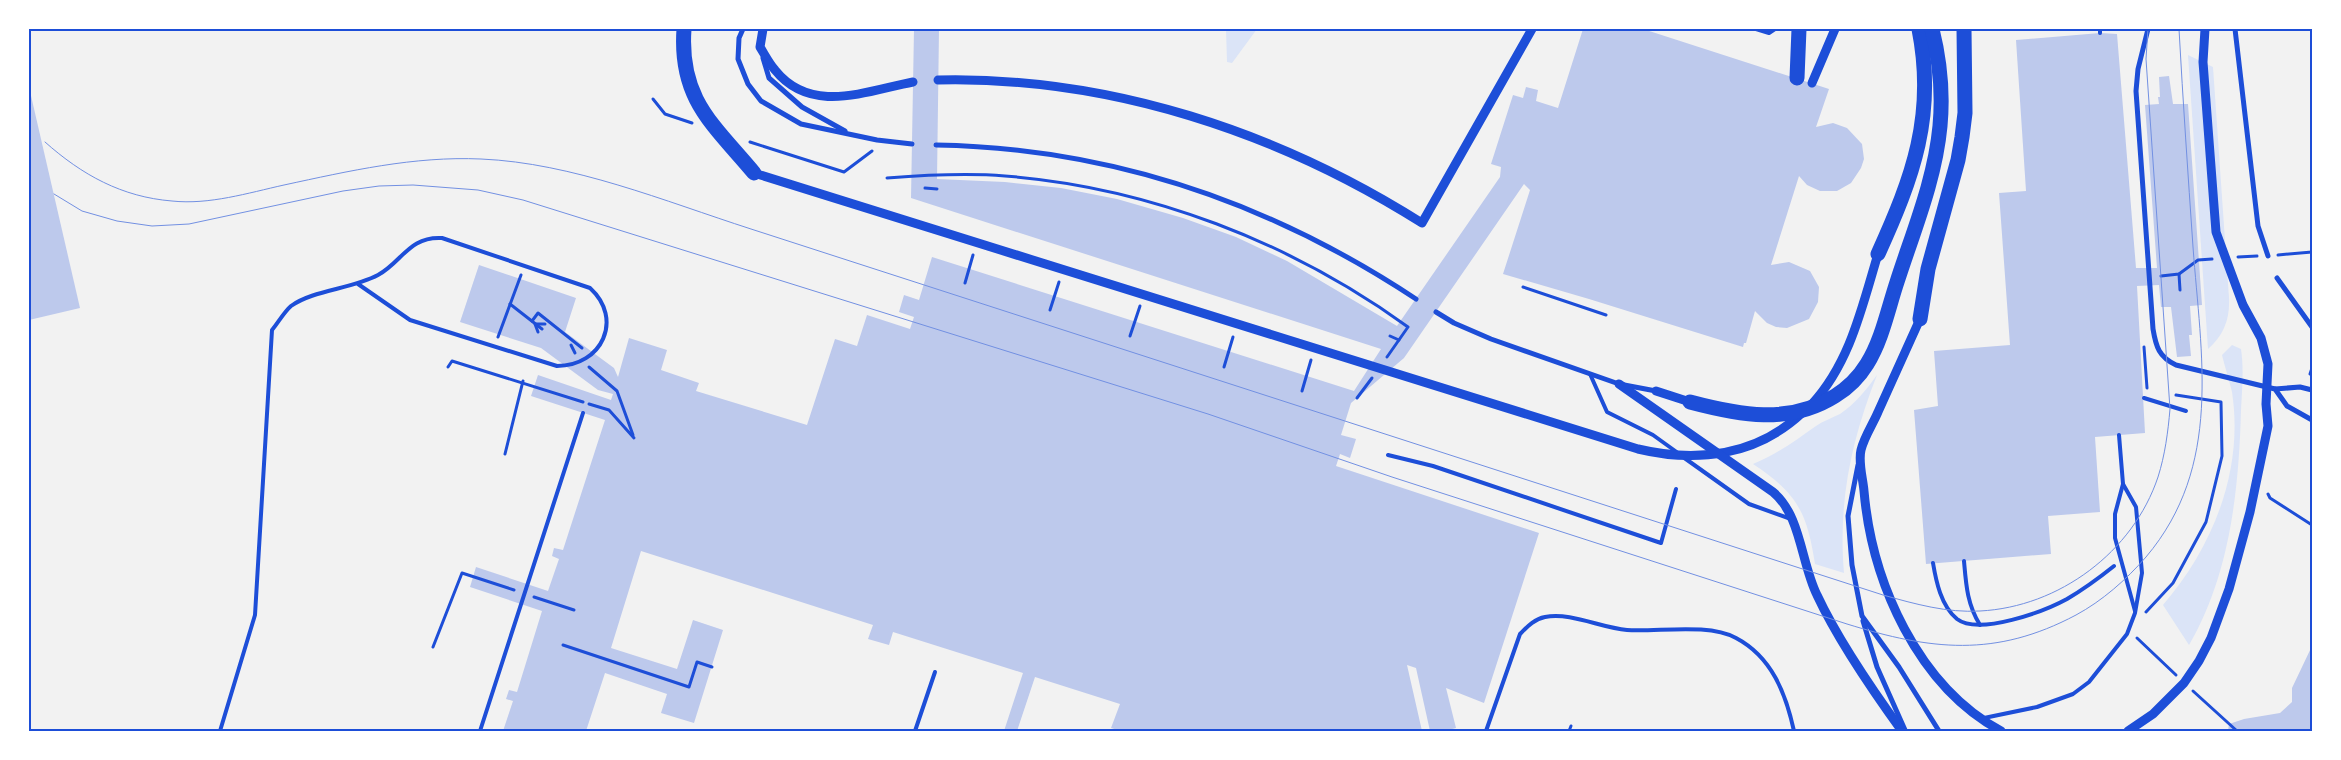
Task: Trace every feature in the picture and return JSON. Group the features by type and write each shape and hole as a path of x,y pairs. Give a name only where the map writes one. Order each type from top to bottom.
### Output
{"highway":[{"path":"684,29 683,51 686,75 696,101 754,173"},
{"path":"1798,29 1805,81"},
{"path":"1878,254 1901,203 1914,164 1923,126 1925,92 1919,29"},
{"path":"1690,402 1746,415 1795,414 1836,395 1858,377 1874,352 1934,162 1940,125 1941,91 1938,55 1932,29"},
{"path":"1920,319 1928,269 1958,160 1965,113 1965,35"}],"street":[{"path":"743,29 739,38 738,59 748,84 761,101 800,124 912,144"},
{"path":"764,29 760,48 769,78 802,107 850,134"},
{"path":"938,80 1026,82 1113,97 1192,116 1245,134 1307,160 1371,192 1422,223 1532,29"},
{"path":"1805,81 1835,29"},
{"path":"2148,29 2138,69 2136,91 2153,329 2156,346 2163,357 2176,365 2266,386 2275,390 2287,406 2312,420"},
{"path":"2128,731 2153,714 2184,683 2205,650 2229,589 2250,512 2268,426 2266,386 2268,364 2261,338 2243,306 2216,232 2203,62 2205,29"},
{"path":"2235,29 2258,226 2268,256"},
{"path":"760,48 776,71 794,86 813,96 830,98 913,82"},
{"path":"936,145 1004,148 1064,156 1125,169 1186,186 1253,210 1304,233 1364,266 1416,299"},
{"path":"754,173 1638,450 1678,457 1712,455 1742,448 1771,436 1798,416 1821,394 1840,366 1878,254"},
{"path":"2277,278 2312,327"},
{"path":"1436,312 1454,323 1491,339 1619,384 1656,391 1690,402"},
{"path":"1904,731 1877,667 1862,616 1852,565 1848,516 1861,451 1920,319"},
{"path":"1619,384 1773,492 1784,502 1793,519 1808,574 1817,596 1874,691 1904,731"},
{"path":"2275,390 2300,387 2312,390"},
{"path":"1861,451 1866,516 1879,564 1896,613 1906,634 1937,676 1969,711 2001,731"},
{"path":"1862,616 1899,667 1939,731"}],"lane":[{"path":"1756,29 1769,33 1775,29"},
{"path":"220,731 255,615 272,330 290,307 307,298 358,284 380,274 413,244 433,238 442,238 582,284 597,294 603,305 606,326 599,348 590,357 575,364 557,366 410,320 358,284"},
{"path":"1589,372 1608,412 1653,435 1749,504 1793,519"},
{"path":"2144,398 2186,411"},
{"path":"480,731 583,413"},
{"path":"2120,435 2123,484 2115,514 2115,538 2135,613"},
{"path":"1388,454 1433,466 1661,543 1676,489"},
{"path":"1979,719 2037,707 2073,694 2089,682 2127,634 2135,613 2142,573 2136,507 2123,484"},
{"path":"1964,560 1967,596 1973,614 1980,625"},
{"path":"1933,563 1939,587 1948,608 1957,619 1966,623 1980,625 2016,618 2051,606 2086,588 2114,566"},
{"path":"1486,731 1520,634 1530,624 1544,617 1562,617 1627,630 1706,631 1736,638 1760,656 1776,677 1789,707 1794,731"},
{"path":"915,731 935,672"}],"path":[{"path":"653,99 665,114 693,123"},
{"path":"750,142 844,172 872,150"},
{"path":"887,178 926,175 1004,176 1065,183 1152,203 1228,228 1292,258 1349,288 1408,327"},
{"path":"925,188 936,189"},
{"path":"965,283 977,242"},
{"path":"1050,310 1063,269"},
{"path":"2179,274 2180,290"},
{"path":"499,334 520,278"},
{"path":"1523,287 1606,315"},
{"path":"1130,336 1143,294"},
{"path":"510,304 542,329"},
{"path":"532,321 538,313 582,348 576,357"},
{"path":"535,324 545,324"},
{"path":"535,324 538,332"},
{"path":"1224,367 1237,324"},
{"path":"1390,336 1399,340"},
{"path":"2144,343 2147,390 2156,391"},
{"path":"1302,391 1316,348"},
{"path":"448,367 452,361 535,385"},
{"path":"587,366 617,390 634,438"},
{"path":"2310,374 2312,368"},
{"path":"506,454 523,382"},
{"path":"2141,617 2173,583 2206,522 2222,456 2221,402 2175,394"},
{"path":"2267,491 2270,498 2312,525"},
{"path":"434,647 462,573 511,589"},
{"path":"540,599 574,610"},
{"path":"2136,637 2237,731"},
{"path":"563,645 689,686 697,662 712,667"},
{"path":"1569,731 1571,726"}],"shaded area":[{"path":"1226,29 1257,29 1232,63 1227,62"},
{"path":"2188,55 2213,67 2229,298 2225,326 2214,344 2208,349"},
{"path":"2232,345 2241,349 2243,372 2238,470 2230,531 2214,590 2203,618 2189,645 2163,605 2197,558 2210,533 2221,506 2229,478 2235,421 2232,392 2222,355"},
{"path":"1877,375 1860,424 1849,472 1843,521 1844,573 1815,564 1808,531 1797,505 1780,485 1753,464 1778,452 1819,424 1840,414 1860,396"}],"building":[{"path":"914,29 939,29 937,179 1005,182 1061,188 1117,199 1183,218 1236,237 1287,261 1397,326 1500,177 1501,167 1491,164 1513,95 1523,98 1526,87 1538,90 1536,101 1558,108 1583,29 1643,29 1829,89 1816,127 1833,123 1847,128 1862,144 1864,159 1861,168 1851,183 1837,191 1820,191 1807,185 1799,176 1771,265 1789,262 1810,271 1819,287 1818,302 1809,319 1787,328 1776,327 1767,323 1755,311 1746,343 1744,343 1743,347 1503,274 1530,190 1524,184 1404,358 1351,403 1341,435 1356,439 1350,458 1340,454 1336,466 1539,533 1484,703 1446,688 1456,728 1445,731 1430,731 1416,668 1407,665 1422,731 1121,731 1111,728 1120,704 1035,677 1017,731 1004,731 1023,673 893,632 889,645 868,639 873,625 641,551 611,648 677,669 693,620 723,630 694,723 661,713 667,694 605,673 586,731 503,731 513,701 506,699 509,690 517,692 542,611 470,587 476,567 548,591 559,559 552,556 554,548 563,550 605,420 531,396 538,375 611,400 613,394 598,390 541,348 460,322 479,265 576,298 565,332 614,368 618,377 629,338 667,350 661,370 699,383 696,391 807,425 835,339 857,346 867,315 910,329 914,317 899,312 904,295 919,300 932,257 1354,391 1381,349 911,198"},
{"path":"2100,33 2117,34 2136,268 2157,268 2145,105 2159,104 2159,77 2169,76 2173,104 2188,104 2202,305 2190,306 2192,335 2189,335 2191,356 2177,357 2171,307 2161,307 2159,285 2137,286 2145,433 2095,437 2100,512 2048,516 2051,554 1926,564 1914,410 1938,406 1934,351 2010,345 1999,193 2026,191 2016,40"},
{"path":"29,87 80,308 29,320"},
{"path":"2312,646 2312,731 2228,731 2229,724 2244,719 2280,713 2292,702 2292,688"}],"tram line":[{"path":"45,142 73,165 120,189 154,199 186,202 214,200 357,170 431,160 481,159 515,162 584,176 618,185 1883,595 1919,605 1955,611 1980,611 2009,607 2038,599 2064,587 2089,571 2112,551 2131,529 2146,504 2158,477 2166,443 2170,409 2146,59 2148,29"},
{"path":"54,194 82,211 117,221 152,226 189,224 343,191 379,186 413,185 478,190 523,200 1208,414 1392,477 1847,624 1907,640 1935,644 1990,644 2046,629 2076,615 2113,589 2146,557 2170,522 2187,486 2197,448 2201,409 2202,369 2179,29"}]}
